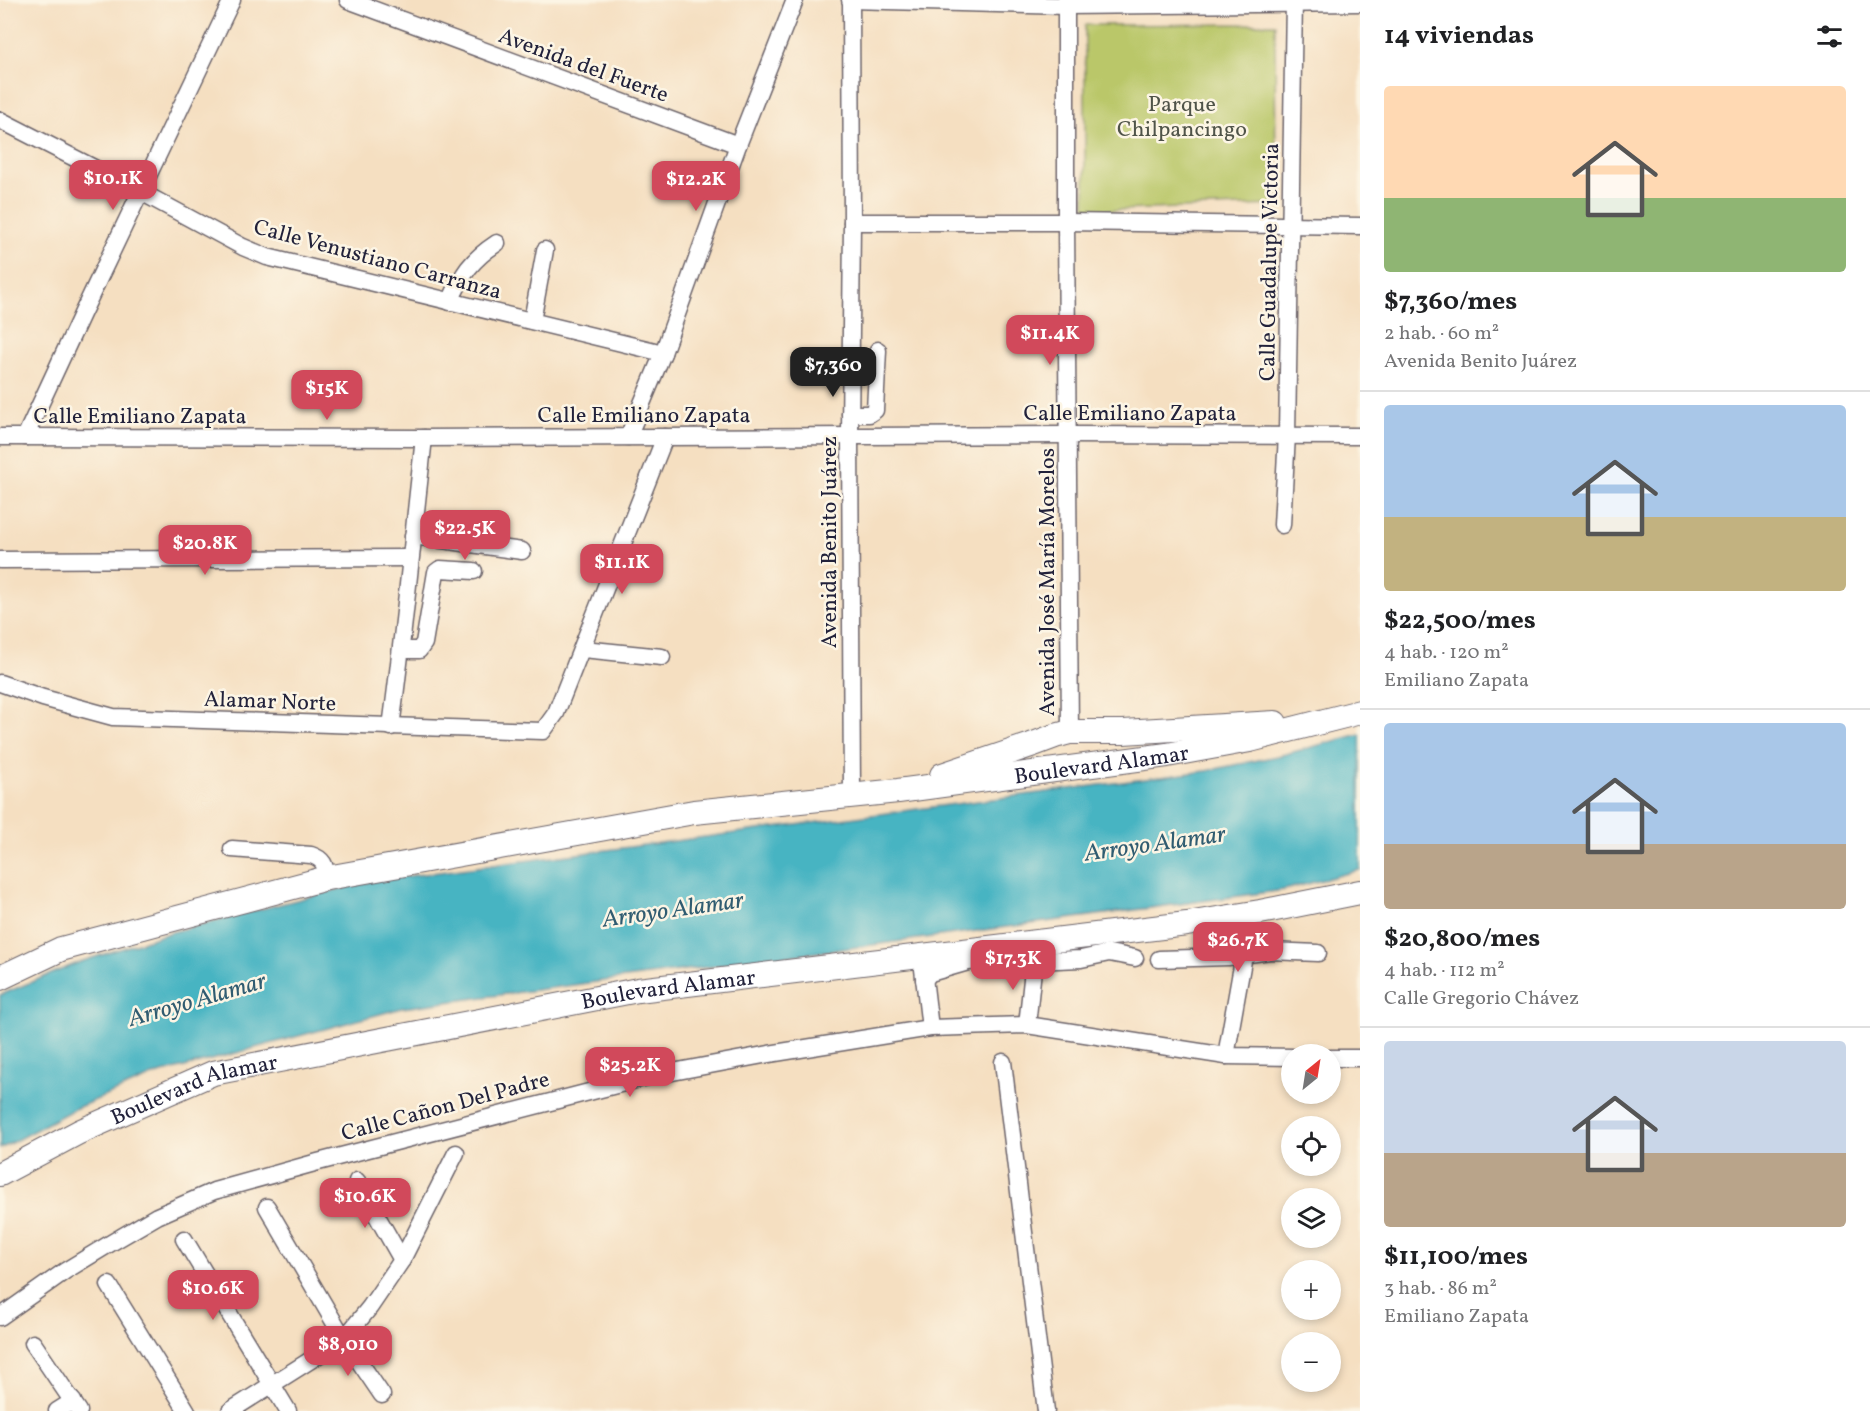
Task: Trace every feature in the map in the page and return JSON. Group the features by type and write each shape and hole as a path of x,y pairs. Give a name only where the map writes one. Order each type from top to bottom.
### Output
{"highway":[{"name":"Boulevard Alamar","path":"0,978 61,949 327,878 694,812 898,791 1167,755 1250,740 1360,711"},
{"path":"898,791 1054,735 1070,732 1123,732 1318,723"},
{"name":"Boulevard Alamar","path":"0,1174 79,1132 213,1073 638,990 1187,924 1360,892"}],"street":[{"path":"26,437 232,0"},
{"name":"Avenida del Fuerte","path":"348,0 738,145"},
{"path":"628,437 663,353 738,145 795,0"},
{"path":"851,0 1360,3"},
{"name":"Avenida Benito Juárez","path":"851,0 852,795"},
{"name":"Calle Guadalupe Victoria","path":"1282,525 1287,435 1294,2"},
{"name":"Avenida José María Morelos","path":"1066,3 1070,732"},
{"name":"Calle Venustiano Carranza","path":"0,120 243,247 267,257 663,353"},
{"path":"852,222 1360,226"},
{"path":"450,302 468,267 497,243"},
{"path":"532,321 545,250"},
{"path":"850,414 869,414 875,410 878,350"},
{"name":"Calle Emiliano Zapata","path":"0,437 1360,436"},
{"path":"662,657 583,649 665,437"},
{"path":"391,727 424,438"},
{"path":"413,536 522,551"},
{"path":"0,560 410,558"},
{"path":"401,650 419,650 424,643 436,572 440,569 474,572"},
{"name":"Alamar Norte","path":"0,683 43,698 113,717 543,731 556,713 583,649"},
{"path":"232,849 311,855 325,863 327,878"},
{"path":"1159,959 1228,957 1270,951 1318,953"},
{"path":"924,980 930,973 968,962 1000,960 1034,962 1081,959 1109,953 1135,958"},
{"path":"1226,1056 1244,955"},
{"path":"921,956 930,1028"},
{"path":"1027,1025 1034,962"},
{"name":"Calle Cañon Del Padre","path":"0,1317 65,1271 111,1243 158,1216 214,1191 651,1076 930,1028 1027,1025 1226,1056 1281,1057"},
{"path":"1341,1058 1360,1058"},
{"path":"1003,1062 1046,1411"},
{"path":"230,1411 344,1339 402,1260 456,1154"},
{"path":"357,1181 402,1260"},
{"path":"267,1207 344,1339 382,1395"},
{"path":"184,1239 288,1411"},
{"path":"109,1285 187,1411"},
{"path":"33,1343 76,1406 57,1411"}],"green space":[{"name":"Parque Chilpancingo","path":"1275,24 1276,205 1085,211 1085,25"}],"water":[{"name":"Arroyo Alamar","path":"1360,734 1360,870 1284,890 402,1008 155,1075 74,1109 0,1149 0,995 80,962 172,932 371,881 1206,771 1282,755"}]}
